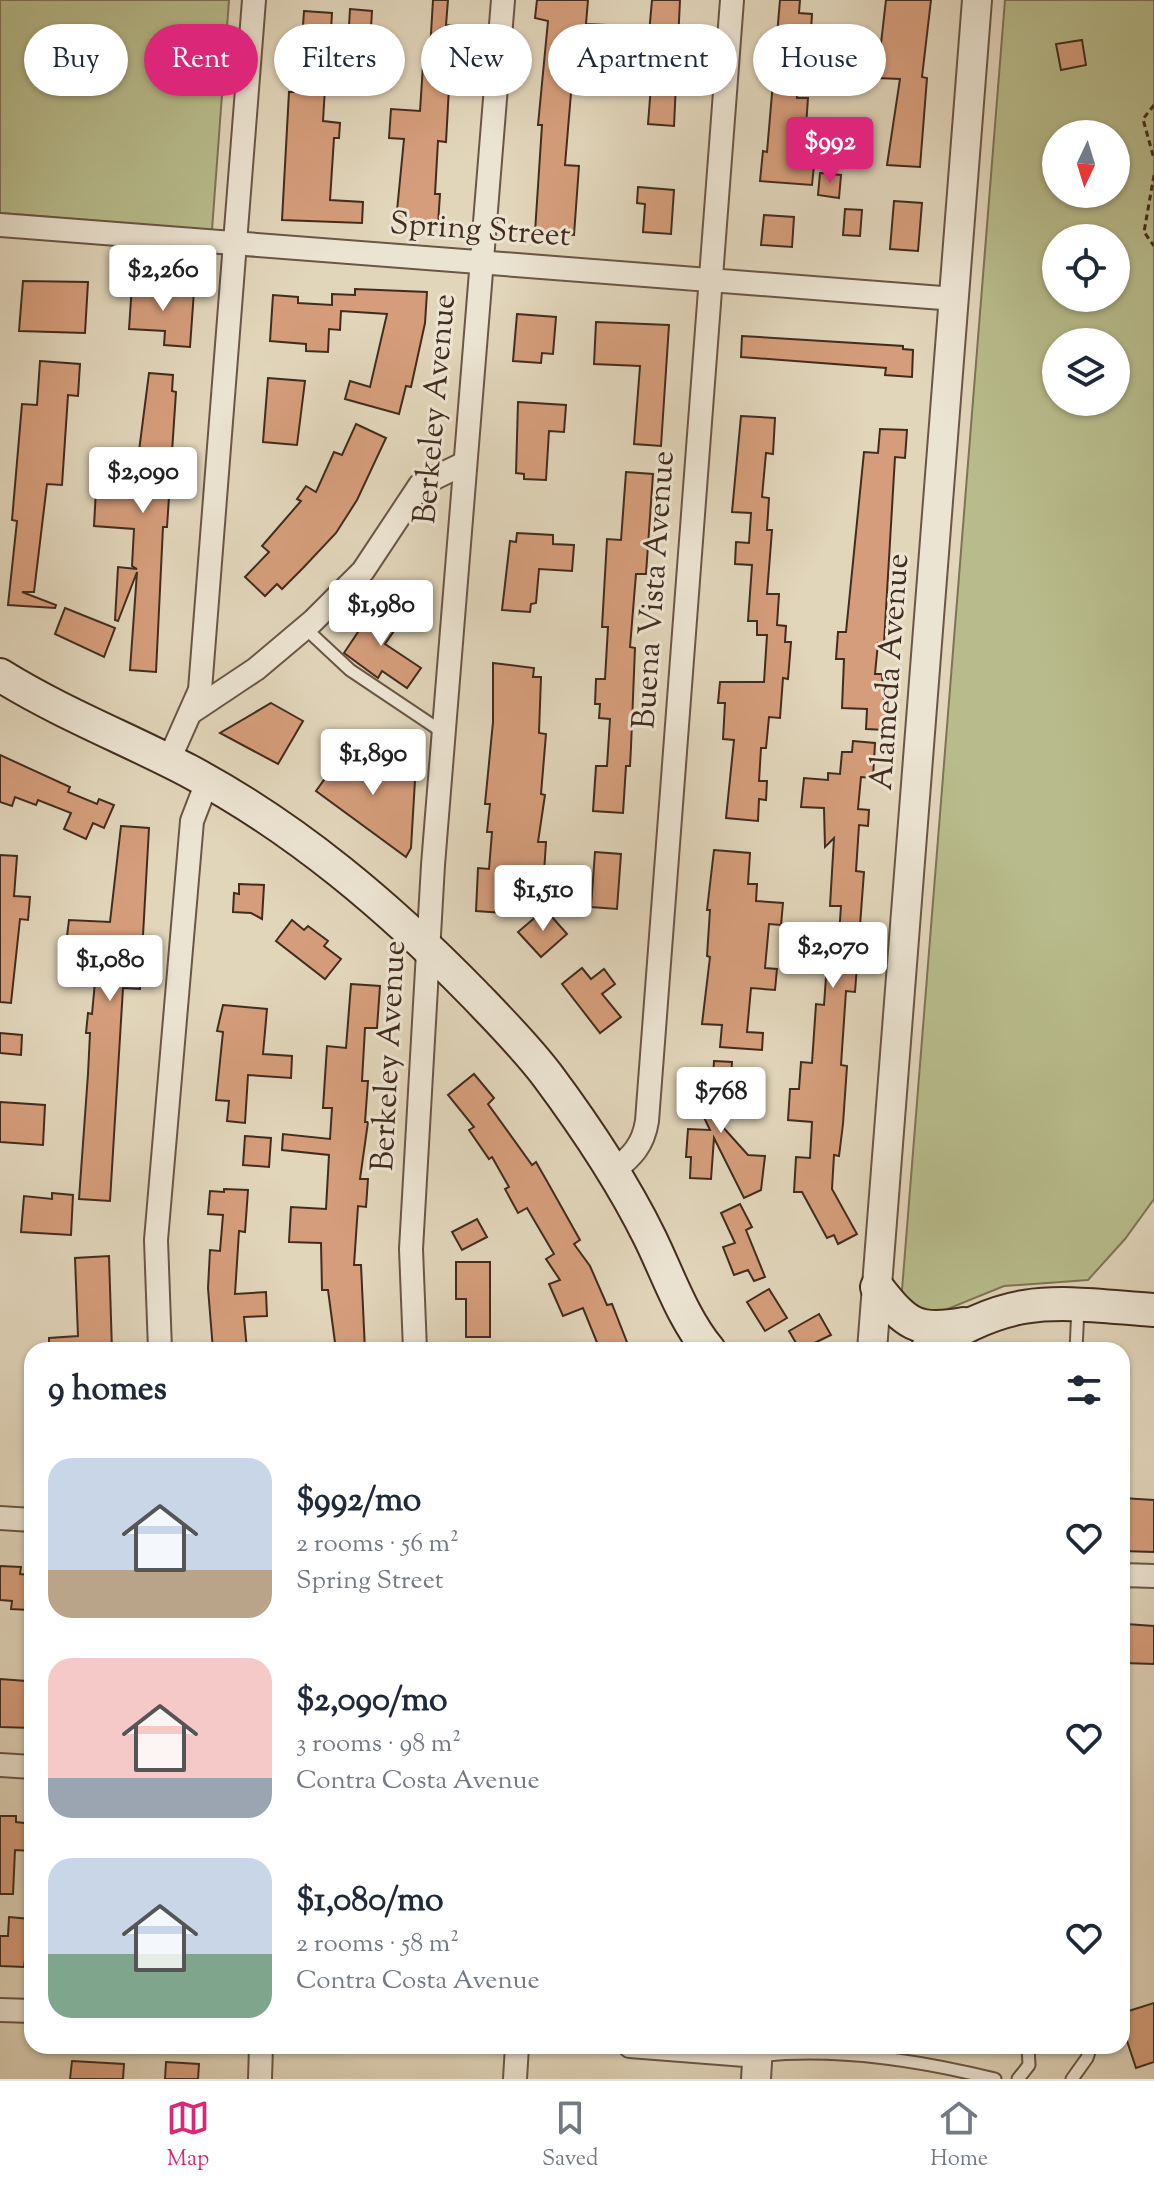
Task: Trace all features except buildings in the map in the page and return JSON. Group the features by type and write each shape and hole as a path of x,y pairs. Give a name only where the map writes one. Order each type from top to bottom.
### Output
{"main road":[{"path":"0,675 54,707 207,782 338,869 429,948 545,1072 613,1172 649,1236 687,1319 703,1342"},
{"path":"649,1236 680,1342"},
{"path":"877,1287 904,1321 935,1330 975,1322"},
{"path":"941,1342 975,1322 1017,1306 1047,1302 1154,1310"}],"street":[{"path":"168,762 200,690 254,0"},
{"name":"Berkeley Avenue","path":"415,1342 411,1249 429,948 463,464 503,0"},
{"name":"Buena Vista Avenue","path":"613,1172 637,1152 647,1121 732,0"},
{"name":"Alameda Avenue","path":"873,1342 977,0"},
{"name":"Spring Street","path":"0,225 955,299"},
{"path":"193,711 256,669 305,628 363,571 420,485 463,464"},
{"path":"160,1342 156,1240 192,821 207,782"},
{"path":"0,1518 24,1520"},
{"path":"1130,1575 1154,1576"},
{"path":"0,1765 24,1766"},
{"path":"0,2010 24,2011"},
{"path":"260,2079 261,2054"},
{"path":"515,2079 517,2054"},
{"path":"703,2054 757,2060"}],"lane":[{"path":"305,628 350,670 444,733"},
{"path":"1077,1342 1079,1304"},
{"path":"757,2060 779,2054"},
{"path":"798,2054 928,2063 995,2079"},
{"path":"1018,2079 1029,2065 1028,2054"},
{"path":"1072,2079 1088,2054"}],"path":[{"path":"1154,105 1143,119 1154,159"},
{"path":"1154,175 1144,232 1154,246"}],"green space":[{"path":"0,0 229,0 227,24 144,24 144,96 222,96 212,230 0,213"},
{"path":"1005,0 1154,0 1154,1199 1125,1239 1088,1280 1004,1286 933,1315 903,1302"}]}
